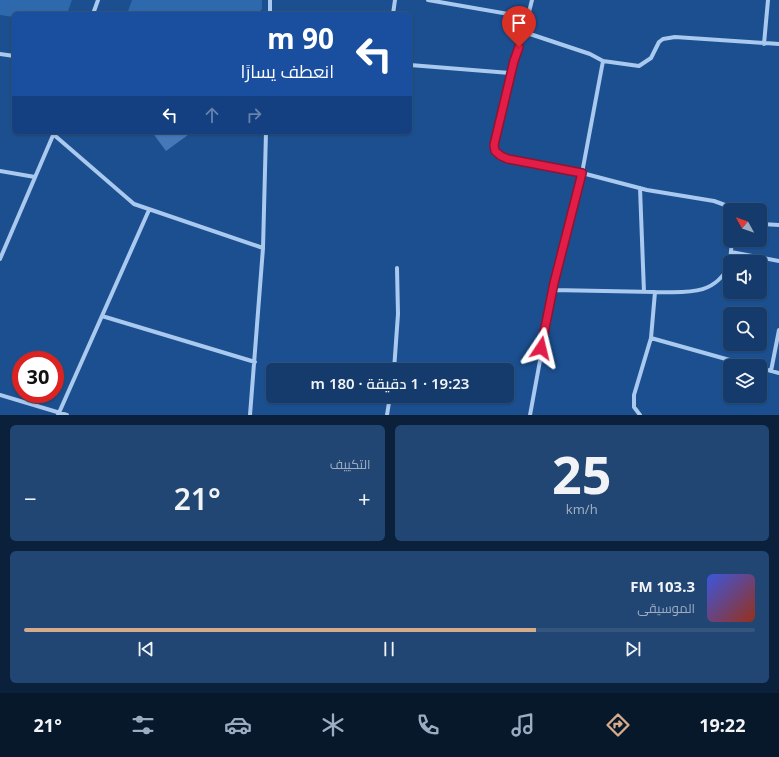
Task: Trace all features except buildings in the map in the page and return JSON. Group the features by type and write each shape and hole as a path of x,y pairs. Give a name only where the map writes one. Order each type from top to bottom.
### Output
{"street":[{"path":"94,12 98,0"},
{"path":"270,0 270,12"},
{"path":"393,12 395,0"},
{"path":"428,0 492,11 527,20"},
{"path":"532,0 511,74 494,145 495,151 508,159 582,173 640,188 723,205"},
{"path":"764,44 768,0"},
{"path":"524,32 590,54 603,61 639,66 650,58 659,42 663,39 675,37 779,44"},
{"path":"0,54 12,56"},
{"path":"530,415 553,290 582,173 603,61"},
{"path":"412,65 511,74"},
{"path":"0,259 54,134"},
{"path":"55,134 134,204 263,248"},
{"path":"250,415 263,248 266,134"},
{"path":"0,171 35,177"},
{"path":"640,188 644,292"},
{"path":"58,414 149,210"},
{"path":"767,224 779,225"},
{"path":"731,247 731,255"},
{"path":"731,252 779,261"},
{"path":"394,363 398,314 397,268"},
{"path":"553,290 700,292 714,284 723,276"},
{"path":"640,415 634,407 634,395 651,338 655,292"},
{"path":"102,316 255,362"},
{"path":"771,371 779,330"},
{"path":"651,338 726,359"},
{"path":"767,370 779,373"},
{"path":"0,395 58,414 66,415"},
{"path":"387,415 389,403"}],"shaded area":[{"path":"0,0 72,0 68,12 12,12 12,17 0,15"},
{"path":"132,0 262,0 262,9 260,12 128,12"}],"route":[{"path":"519,47 514,61 505,104 494,145 495,151 497,154 508,159 582,173 554,283 541,348"}]}
